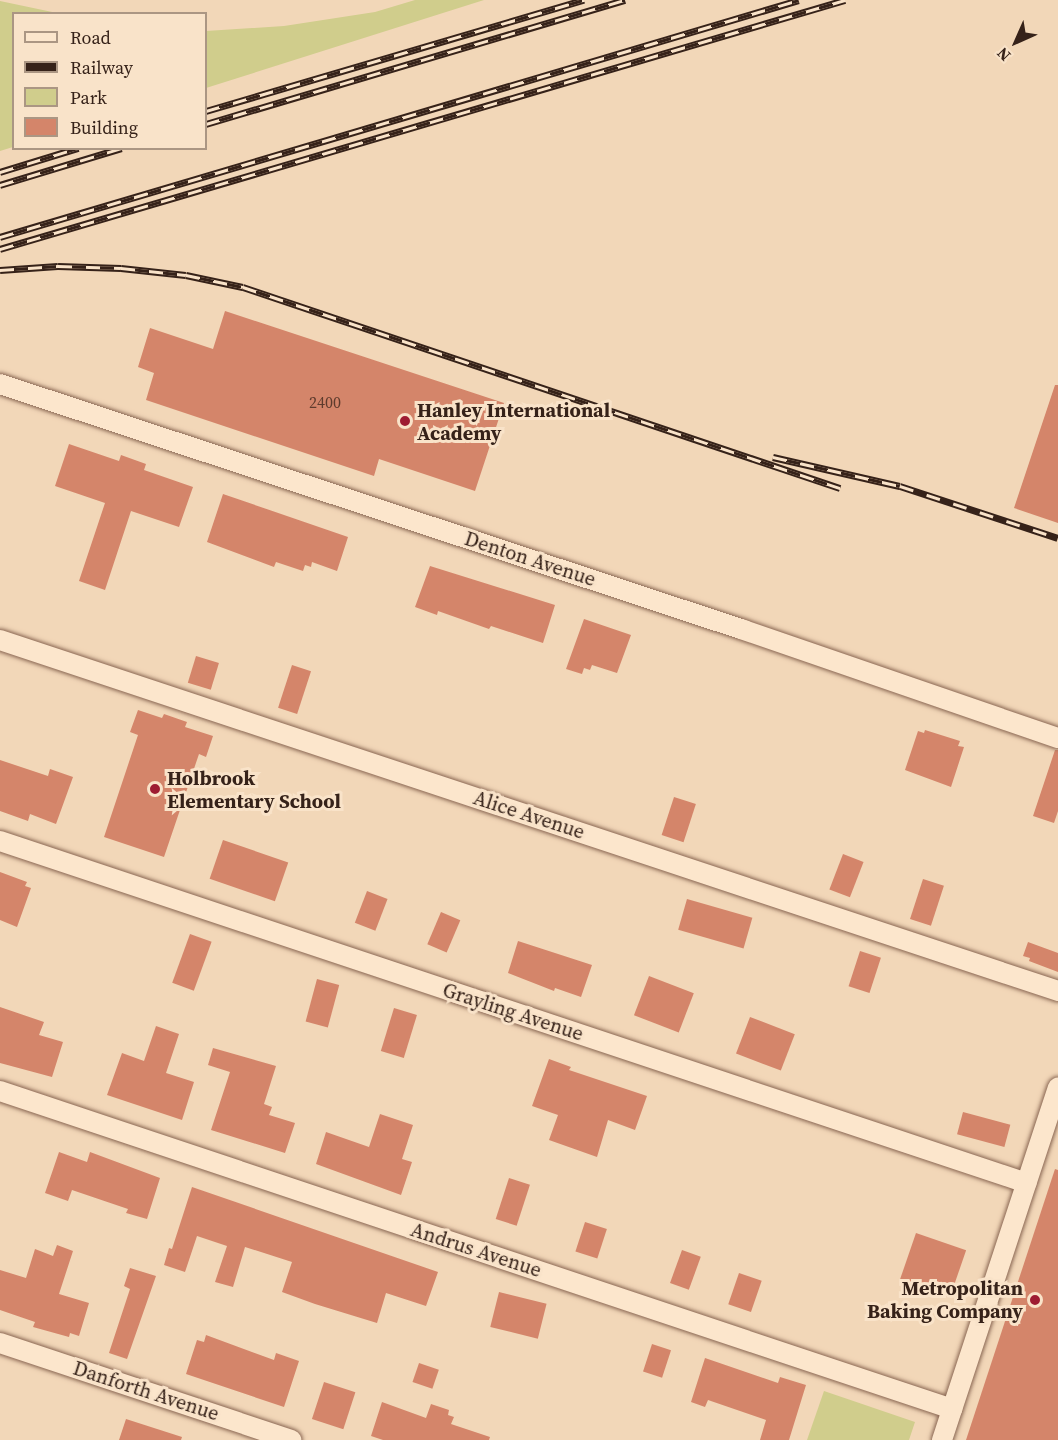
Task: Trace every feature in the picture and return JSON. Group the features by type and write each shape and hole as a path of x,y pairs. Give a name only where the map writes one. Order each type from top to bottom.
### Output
{"street":[{"name":"Denton Avenue","path":"0,384 741,629 1058,738"},
{"name":"Alice Avenue","path":"0,640 1058,991"},
{"name":"Grayling Avenue","path":"0,841 1027,1183"},
{"path":"942,1440 1058,1088"},
{"name":"Andrus Avenue","path":"0,1091 952,1409"},
{"name":"Danforth Avenue","path":"0,1343 291,1440"}],"green space":[{"path":"415,0 484,0 207,88 207,31 284,26 375,12"},
{"path":"0,1 52,12 12,12 12,147 0,151"},
{"path":"824,1391 915,1422 909,1440 807,1440"}],"building":[{"path":"225,311 504,403 475,491 379,459 374,476 146,400 154,373 138,367 150,328 213,349"},
{"path":"1055,385 1058,385 1058,523 1014,508"},
{"path":"69,444 119,461 121,455 146,464 144,470 193,487 179,527 131,511 105,590 79,581 105,503 55,486"},
{"path":"223,494 348,537 337,571 312,562 311,567 305,565 303,571 276,562 274,567 207,542"},
{"path":"430,566 555,605 543,643 491,626 489,629 438,611 437,615 415,607"},
{"path":"584,619 631,635 617,673 592,665 590,670 584,668 582,674 566,669"},
{"path":"196,656 219,663 211,690 188,683"},
{"path":"292,665 311,671 297,714 278,708"},
{"path":"138,710 162,718 164,714 187,722 185,727 213,736 206,757 199,754 164,857 104,837 138,735 130,732"},
{"path":"925,730 960,741 958,746 964,747 951,787 905,770 918,731 924,733"},
{"path":"1055,750 1058,750 1058,811 1054,823 1033,816"},
{"path":"0,760 48,776 50,769 73,777 56,824 30,814 28,821 0,811"},
{"path":"674,797 696,804 684,842 662,835"},
{"path":"223,840 288,862 275,901 210,879"},
{"path":"843,854 864,862 850,897 829,889"},
{"path":"0,872 27,882 25,886 31,888 17,927 0,920"},
{"path":"923,879 944,886 931,926 910,919"},
{"path":"367,891 388,899 375,931 355,923"},
{"path":"687,899 752,918 744,949 678,930"},
{"path":"441,912 460,920 447,952 427,944"},
{"path":"190,934 212,942 194,991 172,983"},
{"path":"518,941 592,965 581,997 555,988 554,991 508,973"},
{"path":"1028,942 1058,953 1058,972 1029,961 1030,958 1023,956"},
{"path":"860,951 881,958 869,993 849,986"},
{"path":"649,976 694,993 679,1032 634,1015"},
{"path":"317,979 339,985 328,1027 306,1022"},
{"path":"0,1007 44,1022 39,1035 63,1042 52,1077 0,1063"},
{"path":"394,1008 417,1015 404,1058 381,1051"},
{"path":"750,1017 795,1034 781,1071 736,1053"},
{"path":"156,1026 179,1034 166,1073 194,1082 182,1120 107,1095 122,1053 144,1061"},
{"path":"213,1048 276,1066 264,1104 272,1107 269,1115 295,1123 285,1153 211,1130 230,1072 208,1065"},
{"path":"549,1059 571,1067 569,1070 647,1096 635,1130 608,1120 597,1157 549,1140 558,1115 532,1106"},
{"path":"963,1112 1010,1125 1004,1147 957,1134"},
{"path":"380,1114 413,1125 402,1159 412,1162 401,1195 316,1164 326,1132 369,1147"},
{"path":"59,1152 87,1162 90,1152 160,1178 147,1219 126,1213 128,1209 72,1190 68,1201 45,1193"},
{"name":"Metropolitan Baking Company","path":"1055,1169 1058,1170 1058,1440 966,1440"},
{"path":"509,1178 530,1185 517,1226 496,1219"},
{"path":"192,1187 438,1272 426,1306 386,1293 377,1323 315,1304 282,1292 292,1262 245,1247 233,1287 215,1282 227,1246 197,1236 185,1272 164,1265 169,1248 172,1249"},
{"path":"585,1222 607,1229 597,1259 575,1251"},
{"path":"916,1233 966,1250 950,1298 900,1280"},
{"path":"57,1245 73,1251 59,1294 89,1303 79,1336 70,1333 69,1337 33,1327 35,1322 0,1310 0,1270 26,1278 35,1249 53,1256"},
{"path":"682,1250 701,1257 689,1290 670,1283"},
{"path":"130,1268 156,1276 127,1359 109,1353 130,1289 124,1286"},
{"path":"739,1273 762,1281 751,1312 728,1304"},
{"path":"499,1292 547,1304 538,1339 490,1327"},
{"path":"206,1335 274,1360 276,1353 299,1361 284,1407 186,1374 197,1340 204,1342"},
{"path":"652,1344 671,1350 662,1378 643,1372"},
{"path":"705,1358 778,1383 780,1377 806,1385 789,1440 760,1440 766,1420 708,1400 705,1407 691,1402"},
{"path":"419,1363 439,1370 432,1389 412,1382"},
{"path":"324,1382 355,1392 343,1429 312,1419"},
{"path":"382,1402 426,1418 431,1404 449,1410 448,1415 454,1417 451,1424 490,1437 489,1440 383,1440 371,1436"},
{"path":"126,1419 182,1437 181,1440 119,1440"}],"railway":[{"path":"207,111 584,0"},
{"path":"207,124 625,0"},
{"path":"0,237 799,0"},
{"path":"0,249 845,0"},
{"path":"0,172 72,150"},
{"path":"0,185 115,150"},
{"path":"0,270 58,266 121,268 186,275 243,287 840,488"},
{"path":"773,457 900,486 1058,538"}],"place":[{"name":"Hanley International Academy","path":"405,421"},
{"name":"Holbrook Elementary School","path":"155,789"},
{"name":"Metropolitan Baking Company","path":"1035,1300"}]}
